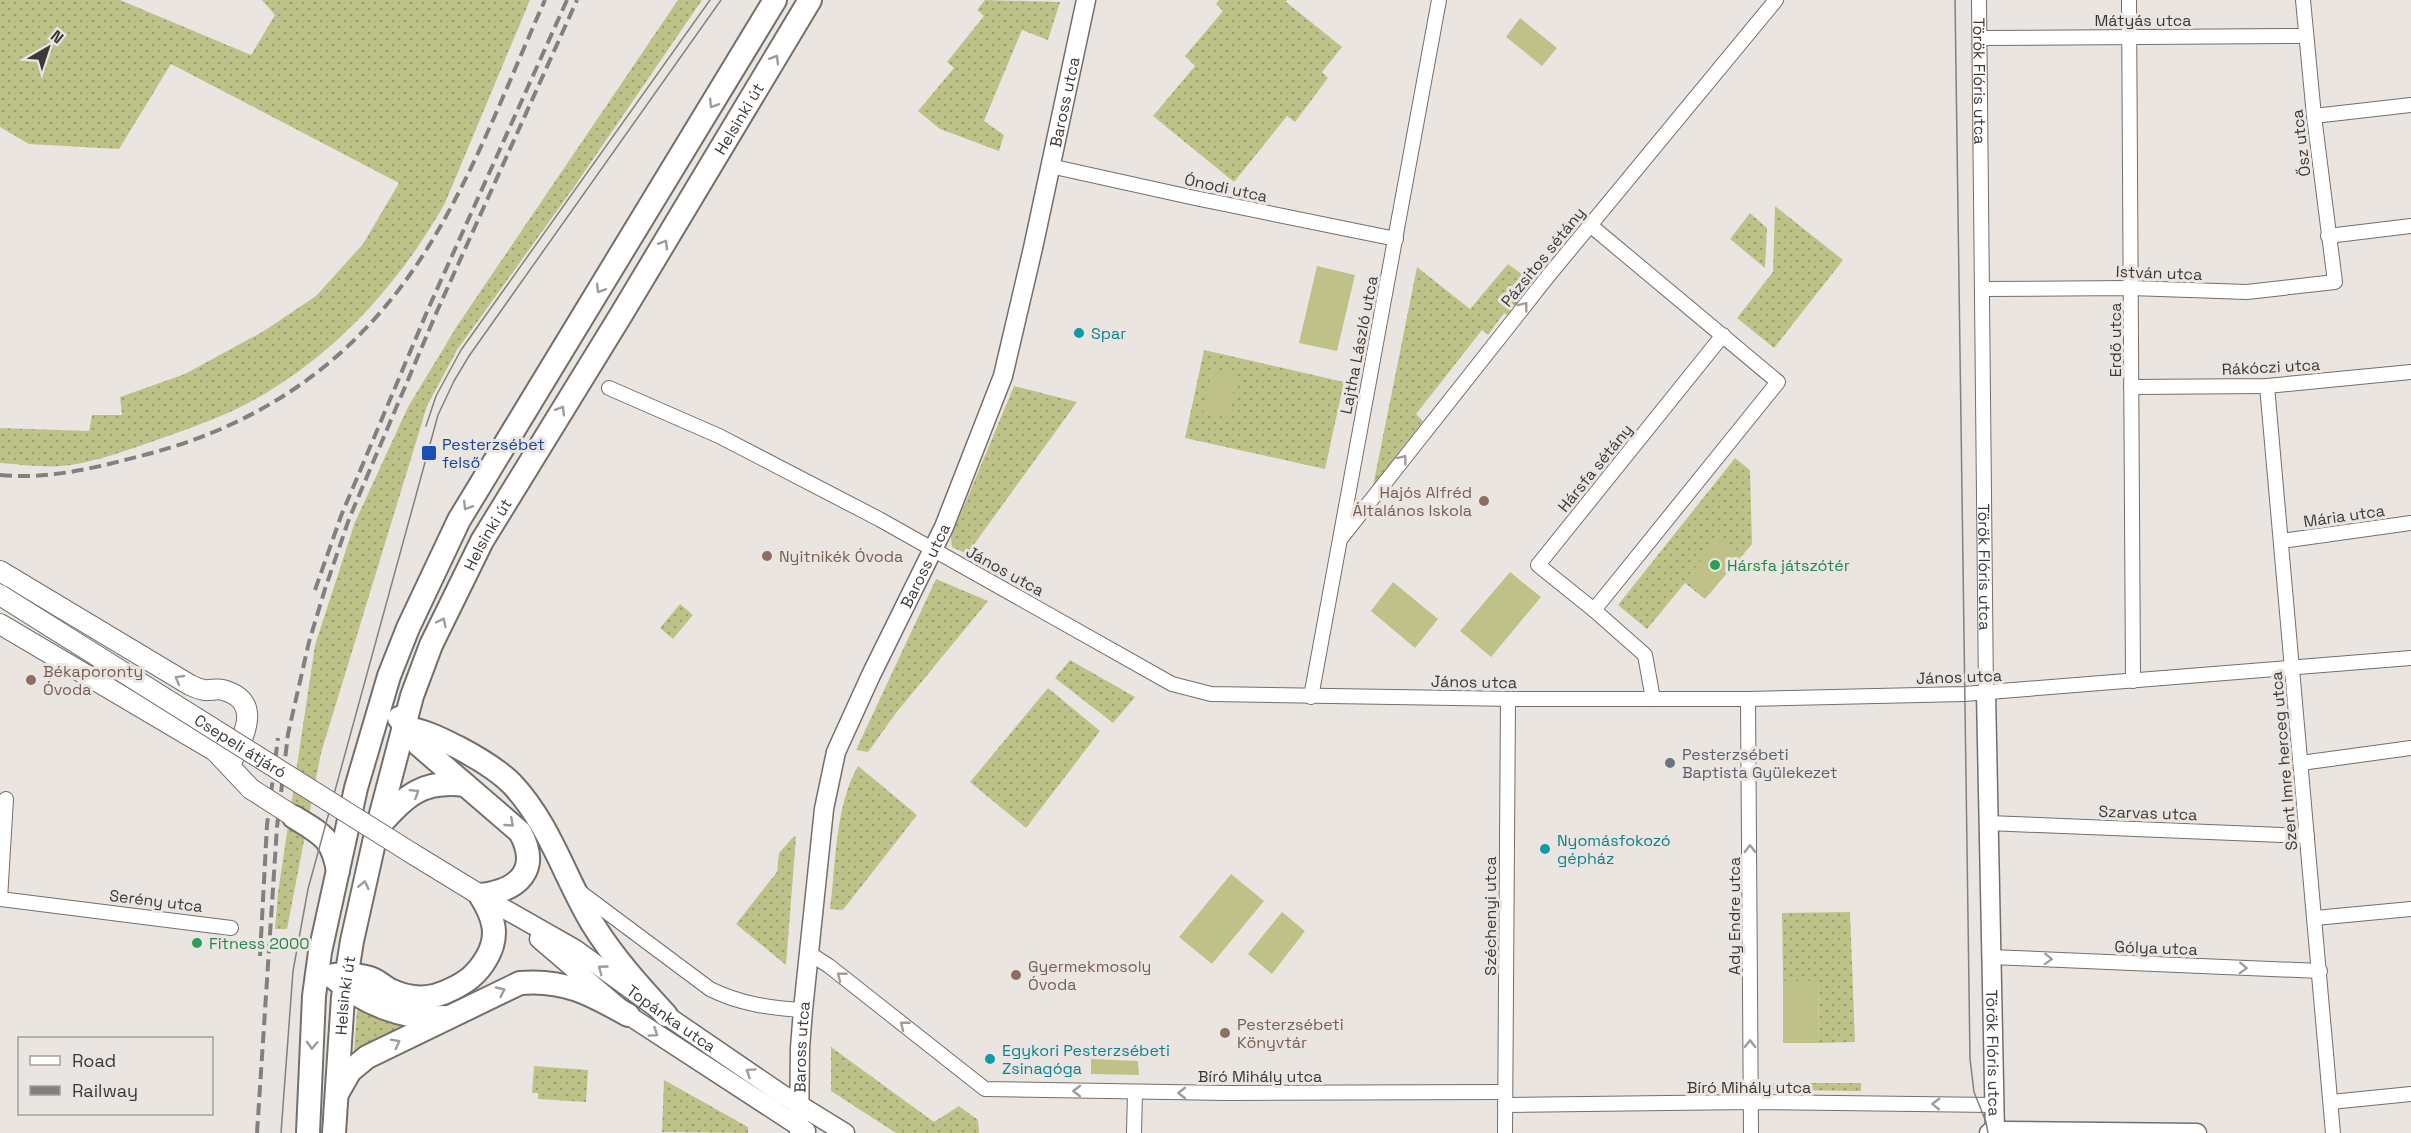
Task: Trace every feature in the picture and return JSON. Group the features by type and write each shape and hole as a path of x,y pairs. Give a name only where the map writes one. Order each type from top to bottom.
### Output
{"main road":[{"name":"Helsinki út","path":"334,1133 337,1093 335,981 320,952 356,788 389,676 408,628 459,520 776,0"},
{"name":"Helsinki út","path":"308,1133 335,981 352,941 377,829 412,696 431,645 482,541 810,0"},
{"path":"352,941 371,978 398,993 434,998 466,982 476,974 495,941 495,924 489,910 489,901 519,880 527,870 528,845 520,832 419,745 396,713 395,704 421,632 439,559"},
{"path":"0,571 190,686 204,690 219,689 234,694 244,704 249,718 230,765"},
{"name":"Csepeli átjáró","path":"0,595 489,901"},
{"path":"0,624 215,752 251,789 328,841 335,852 338,872"},
{"path":"412,696 414,710 435,736"},
{"path":"367,749 383,736 405,728 435,736 483,760 511,783 527,802 543,829 573,888 608,948 634,981 666,1015"},
{"path":"377,829 411,794 427,786 445,782 465,784"},
{"path":"294,817 327,816 340,806 356,788"},
{"path":"335,981 371,978"},
{"path":"335,981 384,1008 405,1015 426,1018 449,1016"},
{"path":"337,1093 350,1071 368,1057 520,983 539,981 558,983 580,990 628,1015"}],"street":[{"name":"Baross utca","path":"802,1131 799,1104 803,1010 825,809 837,752 871,675 934,549 1003,376 1086,0"},
{"name":"Lajtha László utca","path":"1311,697 1440,0"},
{"name":"Pázsitos sétány","path":"1340,538 1549,275 1776,0"},
{"name":"Török Flóris utca","path":"1979,0 1993,1132"},
{"name":"Erdő utca","path":"2129,0 2133,681"},
{"name":"Ősz utca","path":"2303,0 2314,116 2335,282"},
{"name":"Mátyás utca","path":"1980,38 2306,36"},
{"path":"2314,116 2411,105"},
{"name":"Ónodi utca","path":"1050,166 1396,239"},
{"path":"1590,225 1778,382 1594,610"},
{"path":"2328,236 2411,226"},
{"name":"István utca","path":"1982,289 2131,288 2247,292 2335,282"},
{"name":"Hársfa sétány","path":"1653,699 1645,655 1538,565 1723,335"},
{"name":"Rákóczi utca","path":"2132,387 2267,386 2411,372"},
{"name":"Szent Imre herceg utca","path":"2267,386 2333,1133"},
{"name":"János utca","path":"609,388 719,436 934,549 1172,684 1211,694 1508,699 1748,699 1986,693 2411,658"},
{"name":"Mária utca","path":"2282,542 2411,523"},
{"name":"Széchenyi utca","path":"1505,1133 1508,699"},
{"name":"Ady Endre utca","path":"1748,699 1750,1133"},
{"path":"2301,763 2411,748"},
{"path":"0,899 6,799"},
{"name":"Szarvas utca","path":"1988,823 2307,836"},
{"path":"573,888 711,989 730,999 760,1006 803,1010"},
{"name":"Serény utca","path":"0,899 231,928"},
{"name":"Topánka utca","path":"489,901 565,960 628,1015 802,1131"},
{"name":"Topánka utca","path":"489,901 575,949 666,1015 845,1133"},
{"path":"2315,918 2411,909"},
{"name":"Bíró Mihály utca","path":"809,953 829,966 985,1089 1994,1105"},
{"name":"Gólya utca","path":"1990,957 2320,971"},
{"path":"1134,1133 1135,1092"},
{"path":"2331,1102 2411,1094"},
{"path":"1993,1132 2197,1133"}],"green space":[{"path":"0,0 120,0 251,55 275,15 262,0 530,0 445,203 425,237 401,269 348,330 286,380 252,401 216,418 154,441 77,464 29,466 0,463 0,428 89,431 92,415 122,415 120,397 185,374 264,331 316,296 363,244 399,183 171,64 119,149 29,144 0,127"},
{"path":"678,0 702,0 574,187 457,350 427,406 321,753 287,929 275,929 278,893 315,645 355,522 408,407 457,326"},
{"path":"985,0 1060,2 1048,40 1022,30 984,121 1004,135 999,151 940,129 918,111 954,68 947,62 984,16 977,10"},
{"path":"1219,0 1287,0 1286,2 1342,47 1322,72 1328,78 1295,122 1287,116 1234,182 1153,116 1195,66 1185,56 1223,11 1216,4"},
{"path":"1520,18 1557,48 1542,66 1506,37"},
{"path":"1775,206 1843,260 1774,348 1737,318 1773,272"},
{"path":"1750,213 1767,228 1765,268 1730,239"},
{"path":"1508,264 1535,284 1509,316 1504,313 1488,335 1482,330 1416,414 1423,421 1373,486 1417,267 1470,309"},
{"path":"1317,266 1355,275 1337,351 1299,343"},
{"path":"1204,350 1344,382 1325,469 1185,438"},
{"path":"1213,369 1238,376 1227,418 1202,411"},
{"path":"1014,386 1077,402 967,554 952,547 951,537"},
{"path":"1735,458 1750,470 1752,544 1705,599 1685,583 1647,629 1618,605"},
{"name":"Hársfa játszótér","path":"1721,537 1742,554 1709,594 1688,576"},
{"path":"1510,572 1541,597 1491,657 1460,631"},
{"path":"936,579 988,601 896,713 868,752 856,750"},
{"path":"1393,582 1438,619 1415,648 1371,611"},
{"path":"680,604 693,615 673,639 660,628"},
{"path":"1070,660 1135,697 1113,723 1055,678"},
{"path":"1048,688 1100,731 1026,828 970,782"},
{"path":"858,766 917,815 843,910 830,909 841,817 850,782"},
{"path":"794,836 796,837 786,965 736,924 777,872 779,853"},
{"path":"1231,874 1264,901 1212,964 1179,937"},
{"path":"1282,912 1305,931 1272,974 1248,954"},
{"path":"1850,912 1855,1042 1819,1043 1818,981 1783,981 1782,913"},
{"path":"1783,981 1818,981 1819,1043 1783,1043"},
{"path":"362,1007 388,1022 404,1027 358,1052 354,1051 357,1011"},
{"path":"831,1047 934,1122 959,1106 978,1120 979,1133 896,1133 831,1091"},
{"path":"1091,1059 1138,1061 1139,1075 1091,1074"},
{"path":"534,1066 588,1070 586,1102 538,1099 538,1093 532,1093"},
{"path":"664,1080 748,1127 748,1133 662,1132"},
{"path":"1769,1083 1861,1083 1861,1091 1770,1090"}],"tram line":[{"path":"426,426 436,396 461,350 710,0"},
{"path":"281,1133 293,971 308,889 438,415 469,356 721,0"},
{"path":"1955,0 1970,1059 1974,1092 1988,1133"}],"railway":[{"path":"0,475 37,476 74,471 148,454 193,440 236,422 276,401 313,376 347,347 378,315 407,279 449,211 479,152 545,0"},
{"path":"315,590 341,516 429,307 567,0"},
{"path":"257,1133 277,827 288,734 309,642 349,519 438,309 577,0"},
{"path":"260,956 267,825 278,738"}],"place":[{"name":"Spar","path":"1079,333"},
{"name":"Pesterzsébet felső","path":"429,453"},
{"name":"Hajós Alfréd Általános Iskola","path":"1484,501"},
{"name":"Nyitnikék Óvoda","path":"767,556"},
{"name":"Hársfa játszótér","path":"1715,565"},
{"name":"Békaporonty Óvoda","path":"31,680"},
{"name":"Pesterzsébeti Baptista Gyülekezet","path":"1670,763"},
{"name":"Nyomásfokozó gépház","path":"1545,849"},
{"name":"Fitness 2000","path":"197,943"},
{"name":"Gyermekmosoly Óvoda","path":"1016,975"},
{"name":"Pesterzsébeti Könyvtár","path":"1225,1033"},
{"name":"Egykori Pesterzsébeti Zsinagóga","path":"990,1059"}]}
